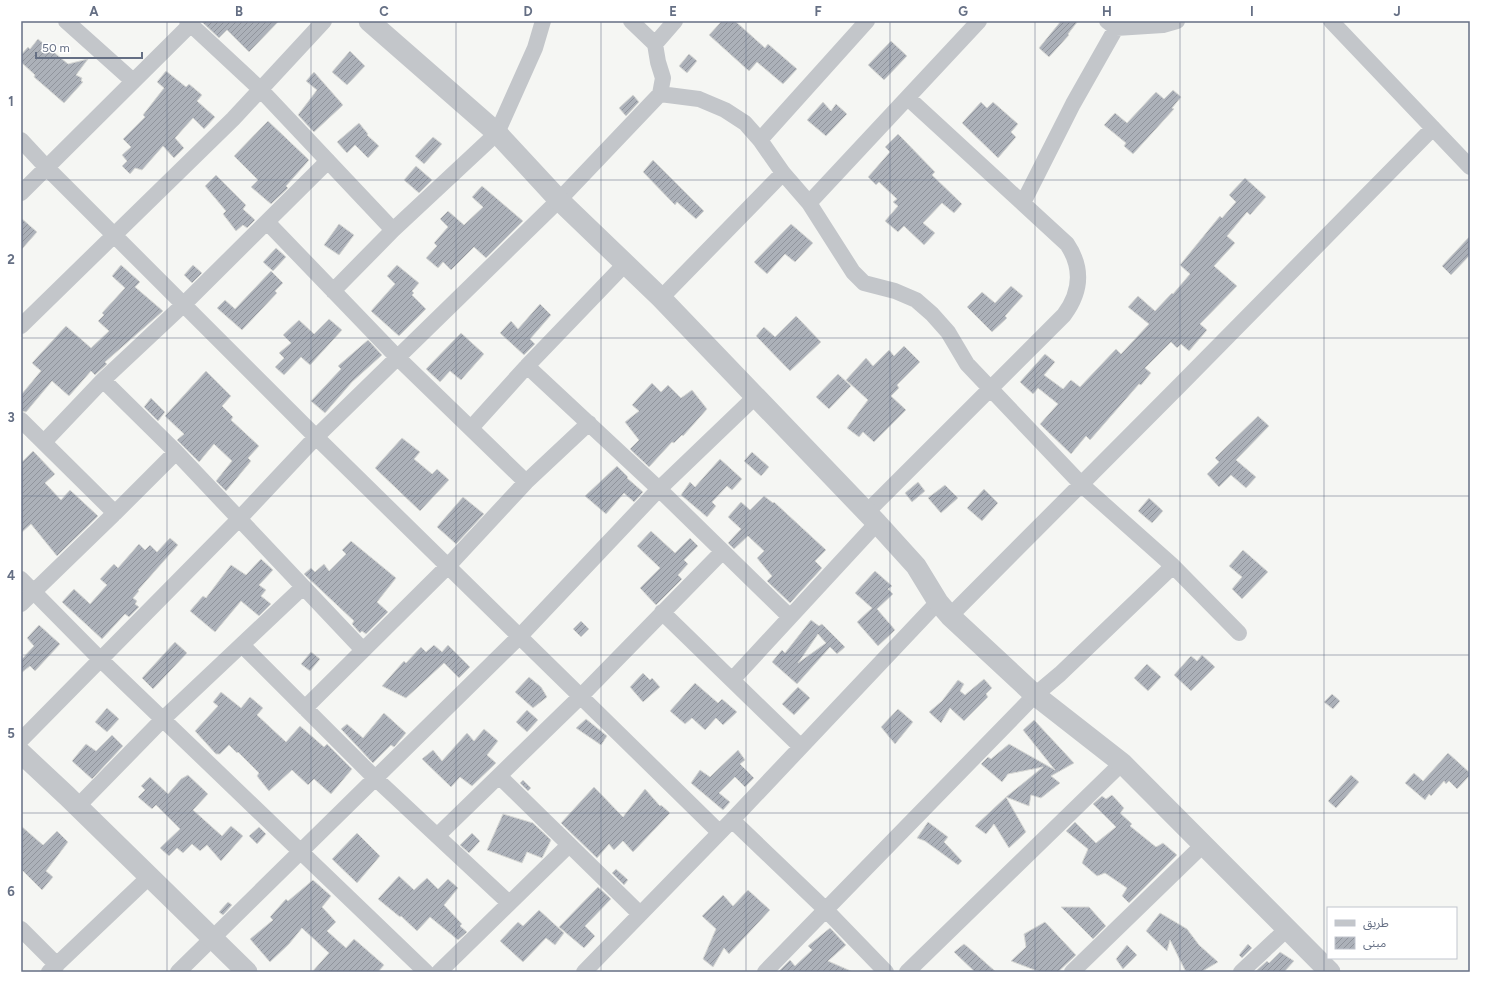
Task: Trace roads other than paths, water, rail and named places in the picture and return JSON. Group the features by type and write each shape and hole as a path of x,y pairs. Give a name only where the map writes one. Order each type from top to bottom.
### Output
{"street":[{"path":"21,326 115,235 260,90 324,21"},
{"path":"369,21 497,133 559,200 661,298 756,396 916,566 944,609 1035,695 1122,763 1330,972"},
{"path":"333,291 393,230 497,133 536,48 543,21"},
{"path":"21,740 239,519 316,437 559,200 660,94 663,78 658,62 655,44 631,21"},
{"path":"655,44 675,21"},
{"path":"809,203 979,21"},
{"path":"1023,203 1115,23 1163,25 1177,21"},
{"path":"69,22 133,81"},
{"path":"21,194 189,23 260,90 393,230"},
{"path":"1338,23 1470,167"},
{"path":"760,140 857,24"},
{"path":"660,94 700,99 725,110 745,123 760,140 783,173 809,203 853,272 864,283 895,291 916,300 927,309 948,332 967,364 1082,485 1173,566 1238,633"},
{"path":"732,680 790,617 872,518 991,389 1064,315 1076,296 1078,285 1077,263 1066,244 908,98"},
{"path":"584,972 801,747 944,609 1082,485 1433,128"},
{"path":"21,140 183,305 316,437 720,832"},
{"path":"44,442 104,380 183,305 328,161"},
{"path":"661,298 783,173"},
{"path":"267,222 397,357 526,482"},
{"path":"471,428 527,366 625,264"},
{"path":"527,366 660,489 722,552 790,617"},
{"path":"104,380 176,452 363,650"},
{"path":"178,972 520,636 660,489 756,396"},
{"path":"21,420 115,513"},
{"path":"305,708 448,566 526,482 589,423"},
{"path":"21,604 176,452"},
{"path":"437,836 581,696 722,552"},
{"path":"766,972 1035,695 1060,674 1173,566"},
{"path":"21,579 101,660 426,972"},
{"path":"78,806 163,719 303,587"},
{"path":"662,612 801,747"},
{"path":"242,645 375,778 509,904"},
{"path":"21,753 78,806 247,972"},
{"path":"907,972 1122,763"},
{"path":"498,776 640,914"},
{"path":"732,820 826,910 886,972"},
{"path":"1072,972 1204,844"},
{"path":"439,972 569,845"},
{"path":"21,929 53,968 149,877"},
{"path":"1241,972 1287,929"}]}
